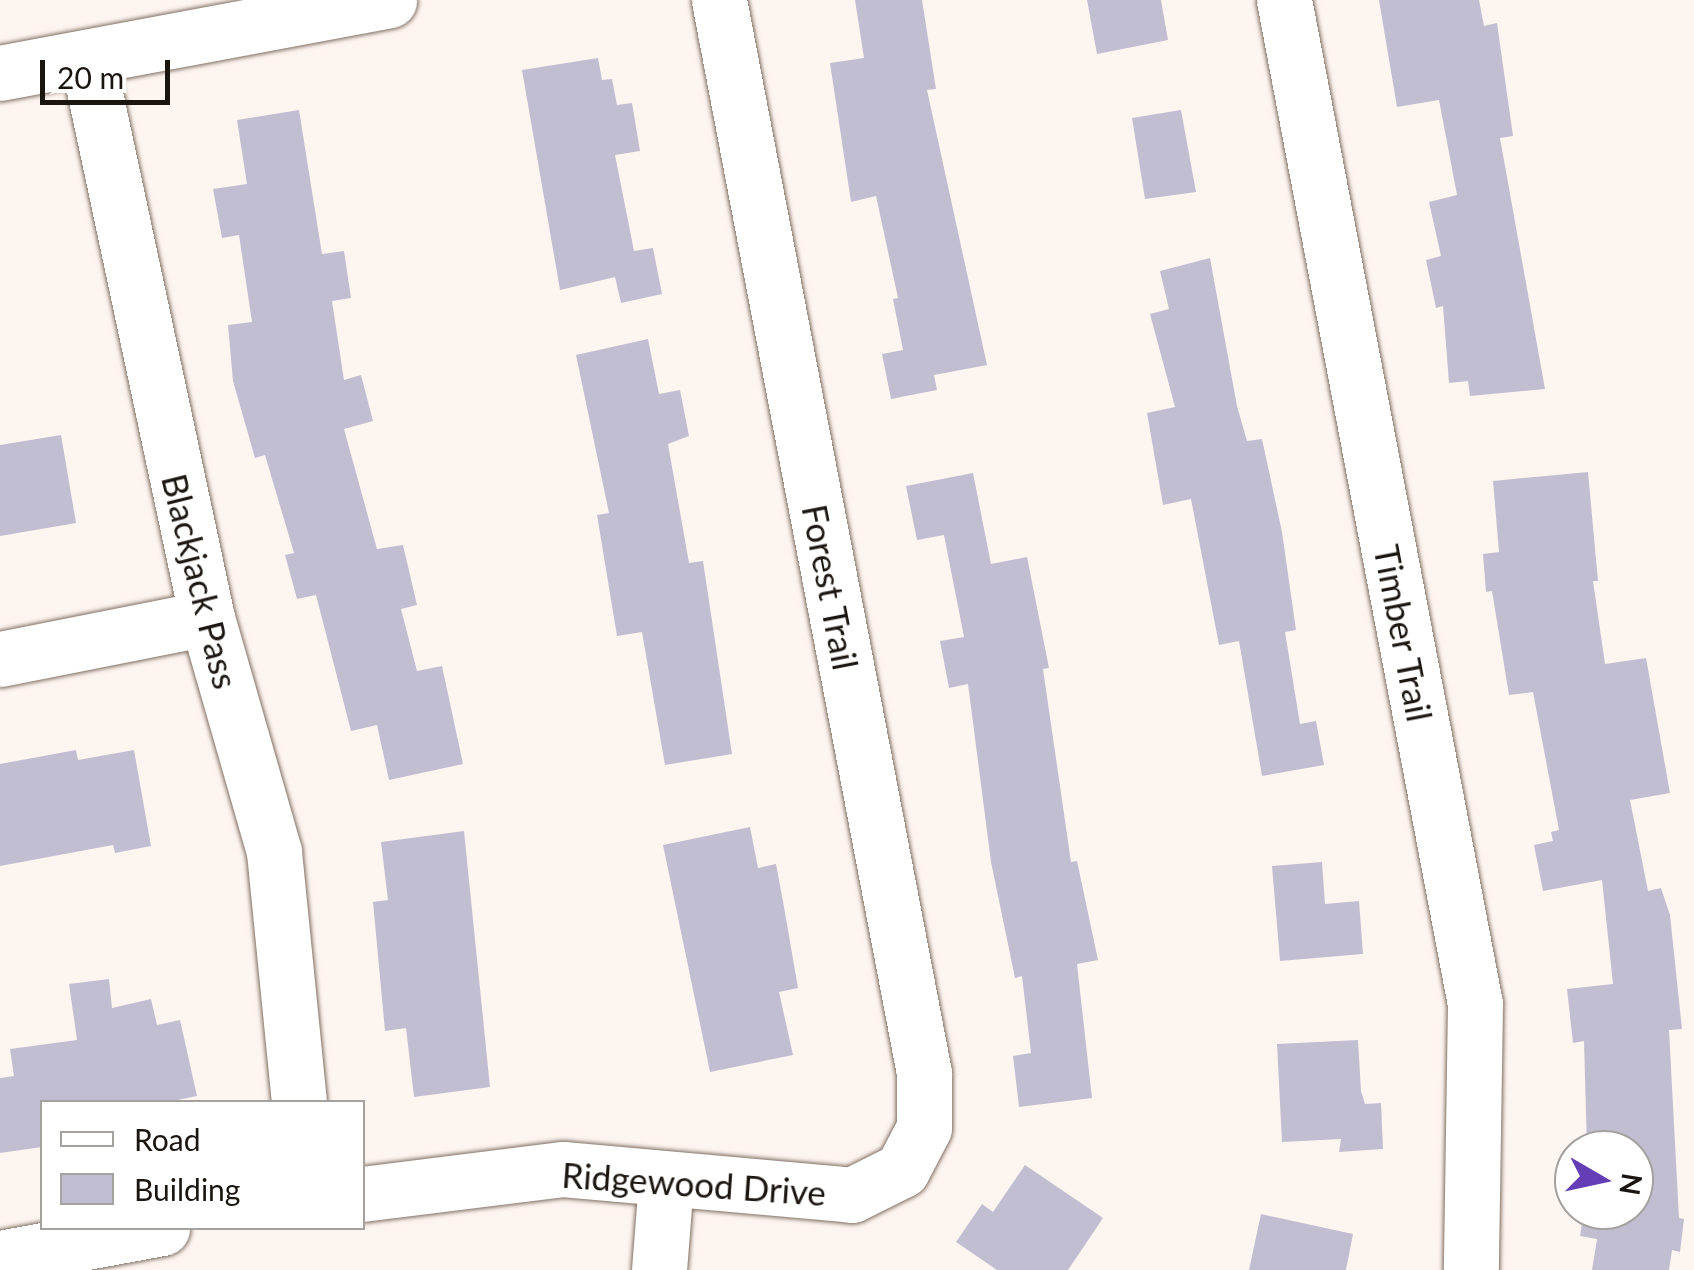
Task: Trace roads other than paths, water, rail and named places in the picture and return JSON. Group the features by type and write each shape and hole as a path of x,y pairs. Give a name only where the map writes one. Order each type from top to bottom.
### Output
{"street":[{"path":"0,73 88,61 389,0"},
{"name":"Forest Trail","path":"718,0 924,1072 924,1128 902,1170"},
{"name":"Timber Trail","path":"1284,0 1475,1004 1471,1270"},
{"name":"Blackjack Pass","path":"88,61 207,618 274,852 299,1100"},
{"path":"0,659 207,618"},
{"name":"Ridgewood Drive","path":"365,1194 563,1169 666,1182 852,1194 902,1170"},
{"path":"659,1270 666,1182"},
{"path":"0,1258 151,1230"}]}
